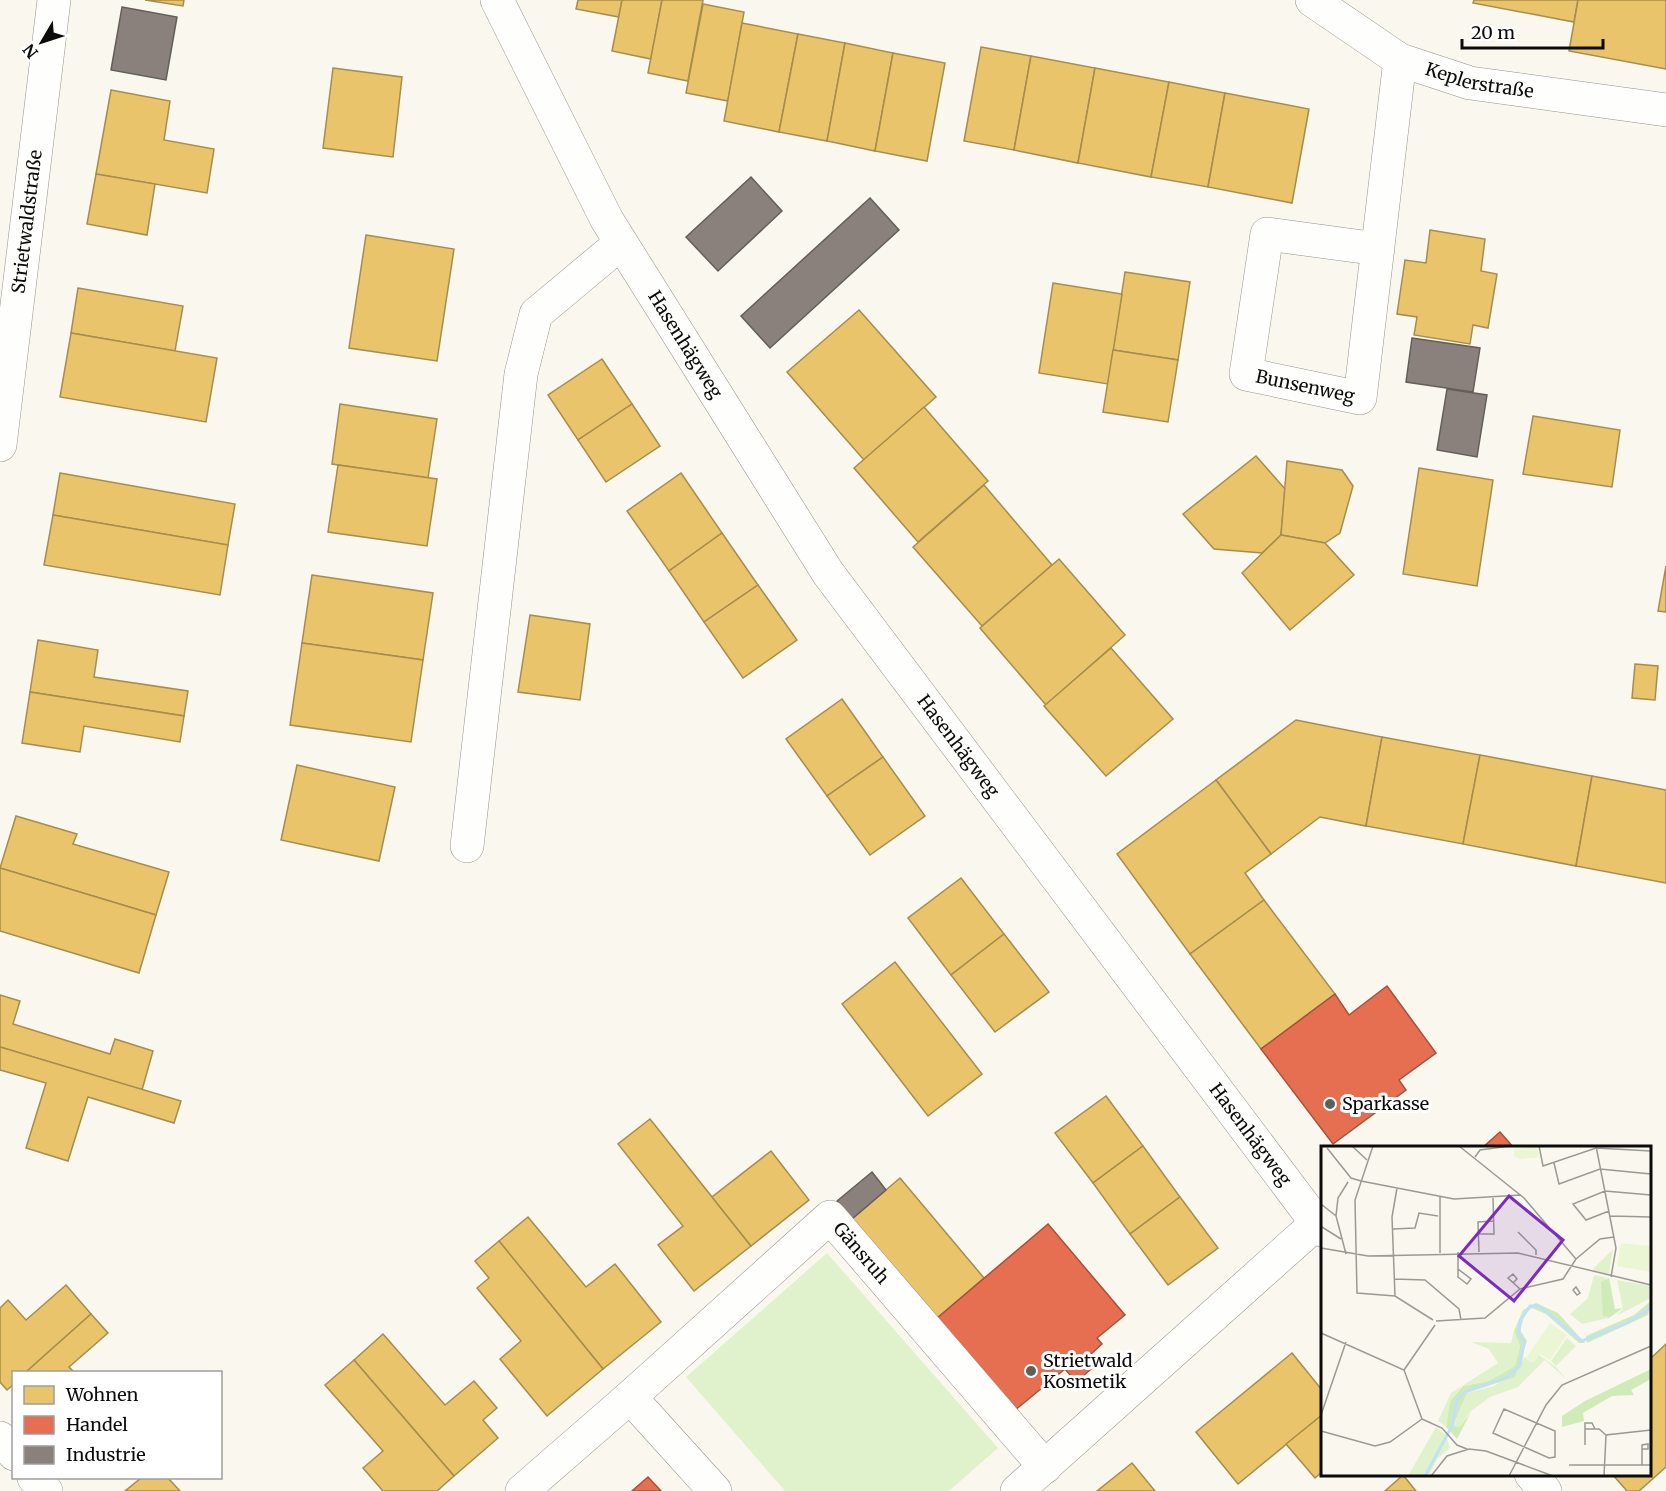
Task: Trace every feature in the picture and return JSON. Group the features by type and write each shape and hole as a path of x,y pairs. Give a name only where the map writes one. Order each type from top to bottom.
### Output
{"street":[{"name":"Strietwaldstraße","path":"0,445 54,0"},
{"name":"Hasenhägweg","path":"497,0 607,220 828,573 1320,1227"},
{"name":"Keplerstraße","path":"1312,0 1400,60 1470,82 1666,110"},
{"name":"Bunsenweg","path":"1377,249 1267,234 1246,374 1360,398 1400,60"},
{"path":"467,846 521,374 536,314 621,243"},
{"name":"Gänsruh","path":"522,1491 830,1217 1045,1467"},
{"path":"1017,1491 1320,1227"},
{"path":"630,1397 715,1491"},
{"path":"0,1438 12,1452"},
{"path":"1533,1476 1545,1491"},
{"path":"35,1479 46,1491"}],"green space":[{"path":"827,1253 998,1448 949,1491 785,1491 686,1377"}],"building: Wohnen":[{"path":"145,0 184,0 183,6"},
{"path":"578,0 622,0 619,17 576,9"},
{"path":"622,0 662,0 651,59 612,51"},
{"path":"662,0 703,0 688,81 648,73"},
{"path":"1474,0 1578,0 1574,22 1473,3"},
{"path":"1578,0 1666,0 1666,69 1569,51"},
{"path":"703,4 744,12 728,101 686,93"},
{"path":"742,23 798,34 779,132 724,121"},
{"path":"798,34 845,43 827,141 779,132"},
{"path":"845,43 893,53 875,151 827,141"},
{"path":"981,47 1031,56 1014,150 964,141"},
{"path":"893,53 945,63 927,161 875,151"},
{"path":"1031,56 1095,68 1078,163 1014,150"},
{"path":"333,68 402,77 393,157 323,148"},
{"path":"1095,68 1169,82 1151,177 1078,163"},
{"path":"1169,82 1225,93 1208,187 1151,177"},
{"path":"111,90 170,101 164,140 214,149 207,193 96,174"},
{"path":"1225,93 1309,109 1292,203 1208,187"},
{"path":"96,174 155,184 147,235 87,224"},
{"path":"1430,230 1485,239 1481,271 1497,274 1488,328 1473,325 1470,344 1414,335 1417,317 1397,314 1405,260 1426,263"},
{"path":"366,235 454,249 437,361 349,348"},
{"path":"1125,272 1190,282 1178,360 1113,350"},
{"path":"1053,283 1122,294 1108,384 1039,373"},
{"path":"78,288 183,306 175,351 71,333"},
{"path":"859,310 936,397 864,460 787,372"},
{"path":"71,333 217,358 206,422 60,397"},
{"path":"1113,350 1178,360 1168,422 1103,412"},
{"path":"602,359 632,404 578,440 548,395"},
{"path":"340,404 437,419 428,478 332,464"},
{"path":"632,404 660,446 606,482 578,440"},
{"path":"924,407 988,481 918,542 854,468"},
{"path":"1533,416 1620,430 1612,487 1523,474"},
{"path":"1256,456 1285,489 1281,535 1262,553 1214,549 1183,514"},
{"path":"1287,461 1342,470 1353,486 1340,533 1325,543 1281,535"},
{"path":"338,465 437,479 427,546 328,532"},
{"path":"1419,468 1493,480 1477,586 1403,574"},
{"path":"60,473 235,504 228,545 53,515"},
{"path":"681,473 722,533 669,571 627,511"},
{"path":"984,485 1052,565 982,626 913,547"},
{"path":"53,515 228,545 220,595 44,565"},
{"path":"722,533 758,585 704,622 669,571"},
{"path":"1281,535 1325,543 1354,575 1290,630 1242,573"},
{"path":"1059,559 1125,635 1046,705 980,628"},
{"path":"1666,566 1666,612 1658,611"},
{"path":"312,575 433,593 423,660 302,643"},
{"path":"758,585 797,640 743,678 704,622"},
{"path":"530,615 590,624 580,700 518,692"},
{"path":"38,640 98,650 94,677 188,691 184,716 30,692"},
{"path":"302,643 423,660 411,742 290,725"},
{"path":"1111,648 1173,719 1106,776 1044,706"},
{"path":"1635,664 1658,666 1655,700 1632,698"},
{"path":"30,692 184,716 180,742 84,726 80,752 22,743"},
{"path":"842,699 883,757 827,796 786,739"},
{"path":"1296,720 1382,737 1366,826 1320,817 1271,854 1216,780"},
{"path":"1382,737 1480,755 1463,844 1366,826"},
{"path":"1480,755 1592,776 1576,866 1463,844"},
{"path":"883,757 925,816 870,855 827,796"},
{"path":"297,765 395,787 379,861 281,840"},
{"path":"1592,776 1666,790 1666,883 1576,866"},
{"path":"1216,780 1271,854 1245,873 1264,900 1190,954 1117,854"},
{"path":"16,816 77,834 73,844 169,872 156,915 0,868"},
{"path":"0,868 156,915 139,973 0,931"},
{"path":"961,878 1004,934 951,975 908,918"},
{"path":"1264,900 1335,994 1261,1049 1190,954"},
{"path":"1004,934 1049,992 995,1032 951,975"},
{"path":"895,962 982,1074 928,1116 842,1004"},
{"path":"0,995 20,1001 13,1024 110,1054 115,1039 153,1051 142,1090 0,1047"},
{"path":"0,1047 181,1101 174,1123 88,1097 68,1161 26,1148 46,1083 0,1070"},
{"path":"1106,1096 1143,1146 1093,1183 1055,1133"},
{"path":"650,1119 751,1246 694,1291 658,1245 683,1226 618,1144"},
{"path":"1143,1146 1180,1197 1130,1234 1093,1183"},
{"path":"771,1151 809,1200 751,1246 712,1197"},
{"path":"900,1178 984,1278 936,1319 852,1219"},
{"path":"1180,1197 1218,1248 1168,1285 1130,1234"},
{"path":"528,1217 586,1287 615,1264 661,1322 603,1369 499,1241"},
{"path":"499,1241 603,1369 547,1416 500,1359 521,1341 477,1288 489,1278 475,1261"},
{"path":"66,1285 91,1314 27,1371 12,1371 12,1386 7,1390 0,1382 0,1308 8,1300 26,1320"},
{"path":"91,1314 108,1333 69,1367 73,1371 27,1371"},
{"path":"383,1334 445,1405 474,1381 497,1408 483,1420 498,1438 454,1476 354,1360"},
{"path":"1666,1344 1666,1467 1639,1491 1627,1491 1614,1476 1651,1476 1651,1358"},
{"path":"1292,1353 1321,1389 1321,1416 1238,1484 1196,1432"},
{"path":"354,1360 454,1476 437,1491 383,1491 363,1468 383,1451 325,1385"},
{"path":"1321,1416 1321,1473 1315,1478 1286,1444"},
{"path":"1132,1463 1155,1491 1097,1491"},
{"path":"1404,1476 1416,1491 1385,1491"},
{"path":"140,1479 169,1479 180,1491 125,1491"}],"building: Handel":[{"path":"1387,986 1436,1053 1399,1080 1406,1090 1333,1144 1261,1049 1335,994 1349,1015"},
{"path":"1500,1132 1512,1146 1484,1146"},
{"path":"1048,1224 1125,1315 1097,1338 1102,1344 1090,1355 1097,1364 1076,1382 1065,1369 1014,1411 936,1319"},
{"path":"648,1477 661,1491 632,1491"}],"building: Industrie":[{"path":"122,7 177,17 166,80 111,70"},
{"path":"751,177 782,211 718,271 686,237"},
{"path":"870,198 899,230 770,348 741,316"},
{"path":"1412,338 1480,348 1473,392 1406,382"},
{"path":"1447,389 1487,395 1477,457 1437,450"},
{"path":"872,1172 886,1190 852,1219 837,1201"}],"place":[{"name":"Sparkasse","path":"1330,1104"},
{"name":"Strietwald Kosmetik","path":"1031,1371"}]}
